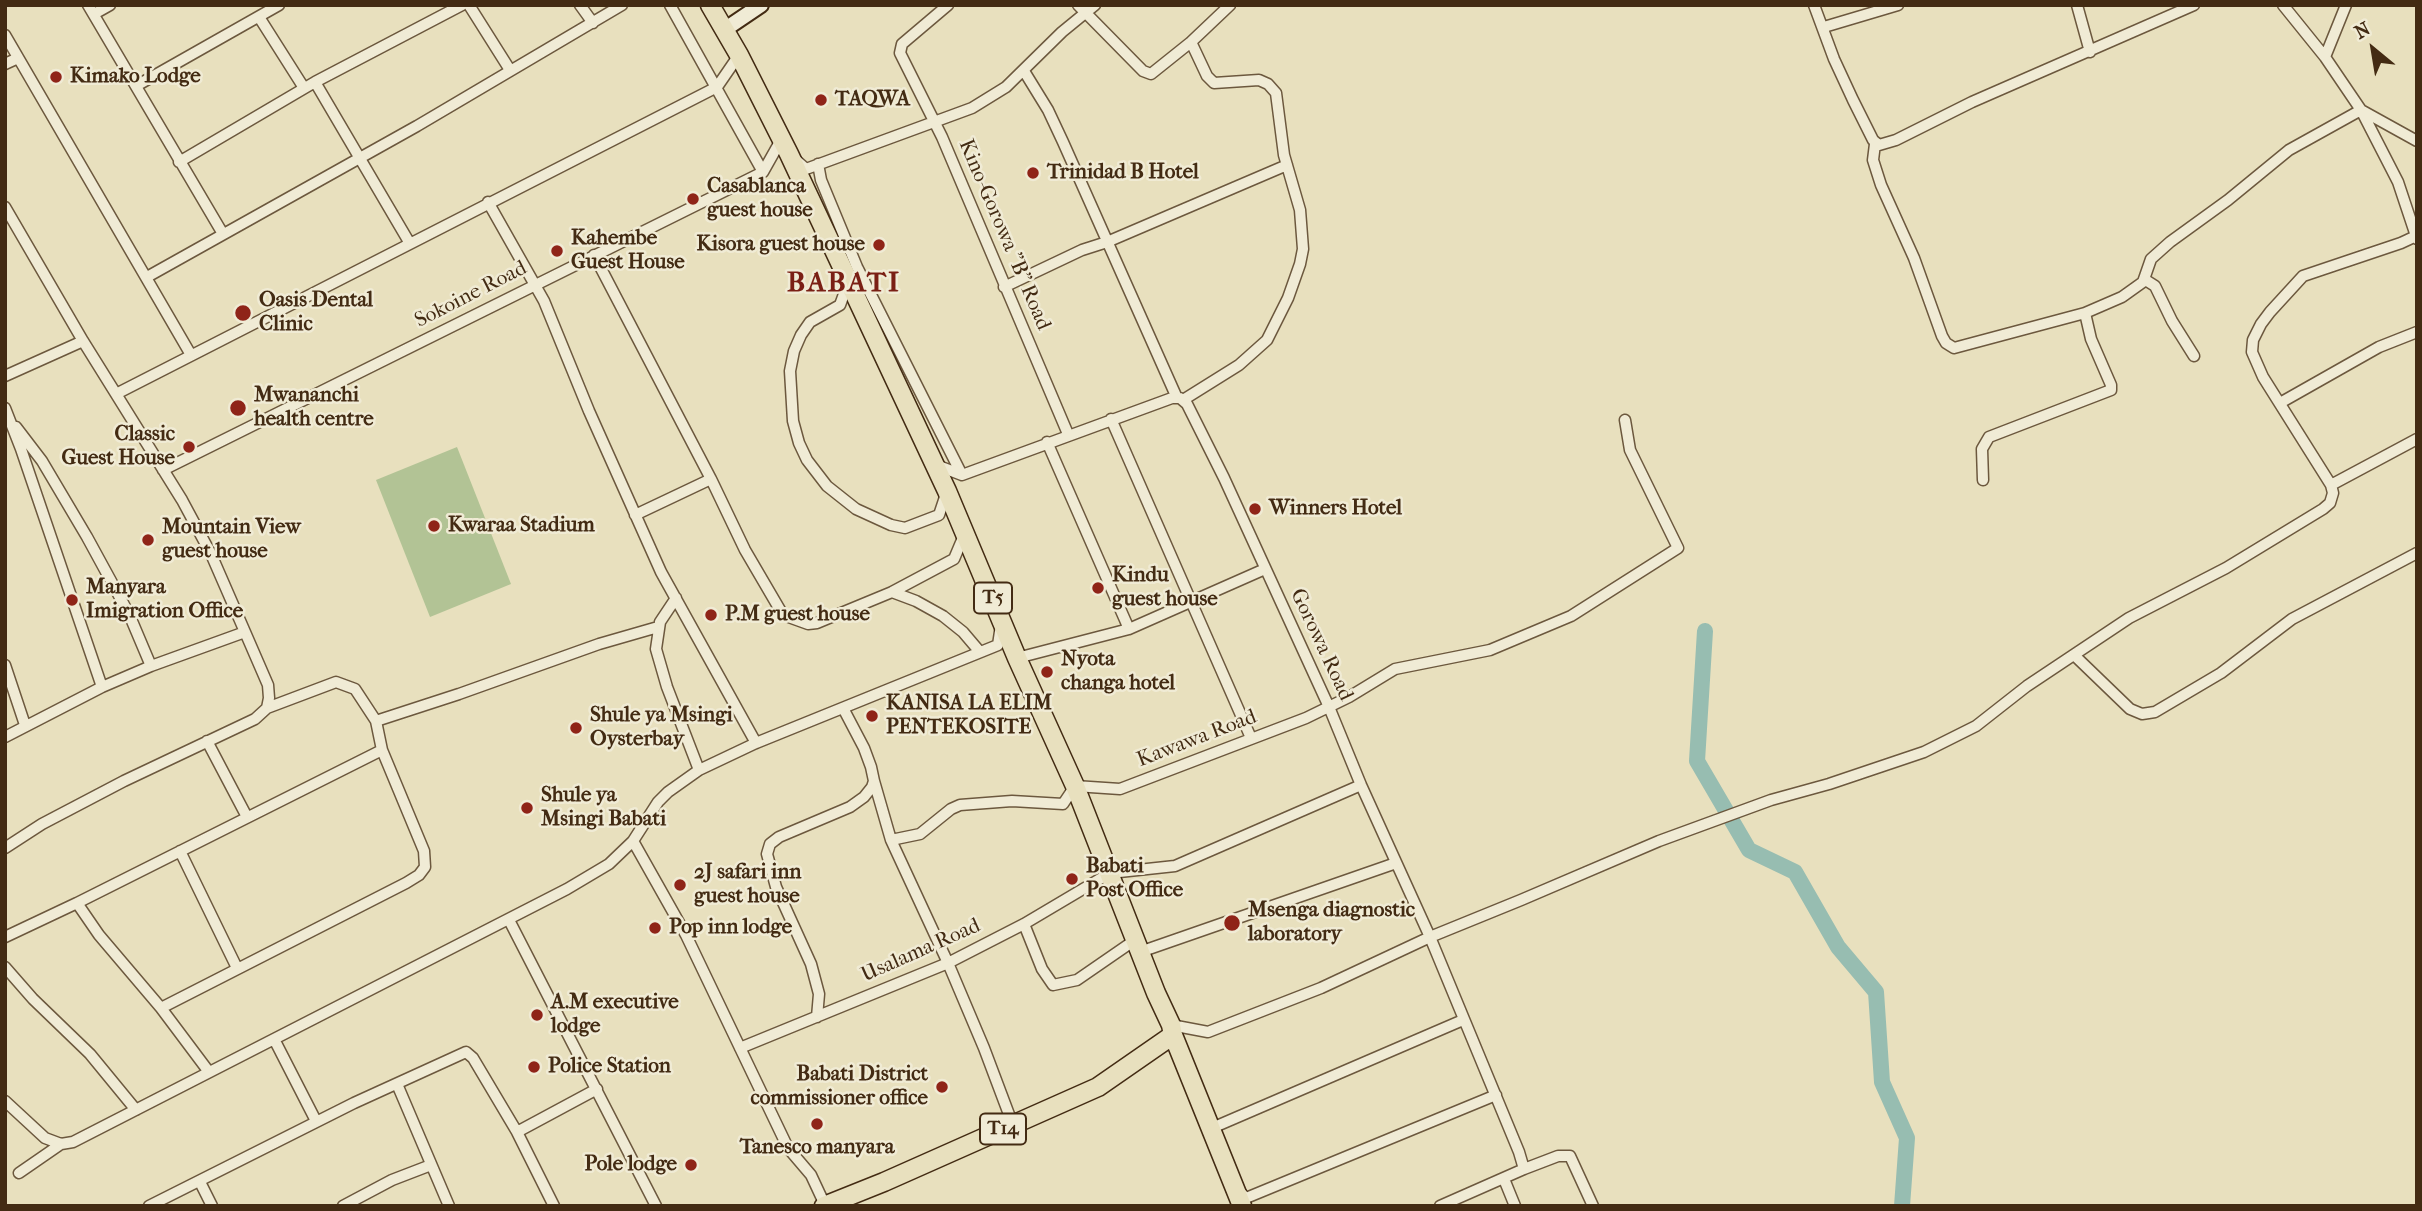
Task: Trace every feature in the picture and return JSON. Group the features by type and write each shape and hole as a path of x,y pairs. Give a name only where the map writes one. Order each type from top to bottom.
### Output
{"highway":[{"name":"T5","path":"710,5 785,147 837,257 853,274 1017,658 1075,786 1242,1206"},
{"name":"T14","path":"1098,1087 1158,1035 1156,993"},
{"name":"T14","path":"824,1205 884,1182 1098,1087 1172,1030"}],"street":[{"path":"110,5 91,10 223,234"},
{"path":"135,86 279,5"},
{"path":"179,162 304,88 462,5"},
{"path":"469,5 510,70"},
{"path":"580,5 593,23"},
{"path":"147,277 359,159 622,5"},
{"path":"670,5 764,172 785,147 806,169 972,108 1006,88 1082,9 1095,5"},
{"path":"724,30 761,5"},
{"name":"Kino-Gorowa \"B\" Road","path":"948,5 902,44 900,53 935,123 1068,434"},
{"path":"1082,9 1117,47 1148,74 1153,73 1191,42 1230,5"},
{"path":"1814,5 1834,59 1875,144 1873,160 1877,174 1914,258 1938,328 1949,345 1955,348 2085,313 2138,288 2151,259 2170,242 2228,200 2289,150 2361,110"},
{"path":"1824,27 1898,5"},
{"path":"2077,5 2090,52"},
{"path":"1875,144 1882,145 1896,140 1972,102 2194,5"},
{"path":"1172,1030 1208,1032 1321,988 1430,937 1659,841 1771,800 1924,752 1976,726 2027,686 2129,618 2226,568 2330,503 2333,493 2331,485 2263,377 2252,352 2257,330 2278,302 2303,276 2416,238 2398,182 2361,110 2325,57 2283,5"},
{"path":"2325,57 2346,5"},
{"path":"259,17 304,88"},
{"path":"5,35 191,355"},
{"path":"935,465 962,475 1111,419 1180,399 1257,351 1267,340 1300,264 1303,249 1300,210 1287,165 1276,93 1259,79 1214,83 1191,42"},
{"path":"116,394 716,86 738,55"},
{"path":"5,64 18,58"},
{"name":"Gorowa Road","path":"1024,71 1048,110 1180,399 1192,412 1209,447 1329,707 1430,937 1520,1152 1524,1169"},
{"path":"315,82 409,242"},
{"path":"2361,110 2417,141"},
{"path":"818,164 853,274 962,475"},
{"path":"1004,287 1082,250 1107,242 1287,165"},
{"name":"Sokoine Road","path":"163,470 764,172"},
{"path":"488,202 536,284 661,572 756,743"},
{"path":"5,207 83,341 182,500 211,554 268,685 268,708"},
{"path":"594,255 745,550 778,610 787,618 808,624 817,623 892,592 954,559 965,533"},
{"path":"853,274 841,305 810,322 794,351 790,371 793,421 799,443 807,460 827,486 856,509 891,525 905,528 939,515 947,491"},
{"path":"2144,279 2155,286 2172,321 2194,356"},
{"path":"1983,480 1982,449 1989,437 2108,392 2111,388 2091,339 2085,313"},
{"path":"2280,403 2379,347 2417,332"},
{"path":"5,376 83,341"},
{"path":"7,413 42,461 87,537 129,614 151,666"},
{"path":"7,413 102,687"},
{"path":"1111,419 1251,738"},
{"name":"Kawawa Road","path":"1075,786 1120,789 1329,707 1395,669 1490,650 1564,620 1676,551 1676,542 1630,450 1625,420"},
{"path":"2331,485 2417,439"},
{"path":"1047,442 1129,629"},
{"path":"635,515 711,479"},
{"path":"2074,655 2130,709 2143,714 2155,712 2221,673 2292,620 2417,553"},
{"path":"1017,658 1129,629 1265,569"},
{"path":"892,592 943,616 963,632 980,652"},
{"path":"676,598 658,627 656,649 658,661 699,770"},
{"path":"19,1173 61,1144 73,1142 567,889 609,864 633,841 663,797 679,782 756,743 998,645 1002,621"},
{"path":"376,722 599,644 658,627"},
{"path":"5,737 102,687 245,632"},
{"path":"5,665 25,725"},
{"path":"5,848 42,824 124,781 255,719 268,708 336,682 355,688 376,722 382,750 424,851 425,867 419,875 406,883 161,1008"},
{"path":"843,708 864,748 891,840 948,962 1013,1125"},
{"path":"207,741 247,817"},
{"path":"5,937 382,750"},
{"path":"817,1017 819,994 811,964 775,887 767,854 770,844 779,837 860,802 874,781"},
{"path":"1110,873 1175,866 1362,785"},
{"path":"891,840 923,833 951,809 960,805 1012,801 1063,804 1075,786"},
{"path":"633,841 686,935 788,1148 811,1175 824,1205"},
{"path":"180,851 237,968"},
{"path":"1024,925 1042,969 1053,985 1077,980 1137,946 1396,863"},
{"name":"Usalama Road","path":"740,1048 948,962 1024,925 1110,873"},
{"path":"77,903 99,935 161,1008 209,1072"},
{"path":"509,920 656,1206"},
{"path":"5,967 33,999 90,1054 136,1110"},
{"path":"1212,1128 1463,1020"},
{"path":"274,1039 316,1121"},
{"path":"149,1206 316,1121 466,1052 517,1132 554,1206"},
{"path":"397,1084 449,1206"},
{"path":"517,1132 597,1088"},
{"path":"1233,1184 1246,1198 1496,1095"},
{"path":"5,1101 45,1138 61,1144"},
{"path":"1440,1206 1524,1169 1558,1156 1570,1156 1593,1206"},
{"path":"343,1206 380,1186 430,1165"},
{"path":"1504,1179 1515,1206"},
{"path":"200,1182 212,1206"}],"green space":[{"path":"457,447 511,584 430,617 376,480"}],"waterway":[{"path":"1705,631 1697,761 1749,850 1795,872 1838,947 1876,992 1882,1082 1907,1138 1902,1206"}],"place":[{"name":"Kimako Lodge","path":"56,77"},
{"name":"TAQWA","path":"821,100"},
{"name":"Trinidad B Hotel","path":"1033,173"},
{"name":"Casablanca guest house","path":"693,199"},
{"name":"Kisora guest house","path":"879,245"},
{"name":"Kahembe Guest House","path":"557,251"},
{"name":"Oasis Dental Clinic","path":"243,313"},
{"name":"Mwananchi health centre","path":"238,408"},
{"name":"Classic Guest House","path":"189,447"},
{"name":"Winners Hotel","path":"1255,509"},
{"name":"Kwaraa Stadium","path":"434,526"},
{"name":"Mountain View guest house","path":"148,540"},
{"name":"Kindu guest house","path":"1098,588"},
{"name":"Manyara Imigration Office","path":"72,600"},
{"name":"P.M guest house","path":"711,615"},
{"name":"Nyota changa hotel","path":"1047,672"},
{"name":"KANISA LA ELIM PENTEKOSITE","path":"872,716"},
{"name":"Shule ya Msingi Oysterbay","path":"576,728"},
{"name":"Shule ya Msingi Babati","path":"527,808"},
{"name":"Babati Post Office","path":"1072,879"},
{"name":"2J safari inn guest house","path":"680,885"},
{"name":"Msenga diagnostic laboratory","path":"1232,923"},
{"name":"Pop inn lodge","path":"655,928"},
{"name":"A.M executive lodge","path":"537,1015"},
{"name":"Police Station","path":"534,1067"},
{"name":"Babati District commissioner office","path":"942,1087"},
{"name":"Tanesco manyara","path":"817,1124"},
{"name":"Pole lodge","path":"691,1165"}],"district":[{"name":"BABATI","path":"844,284"}]}
